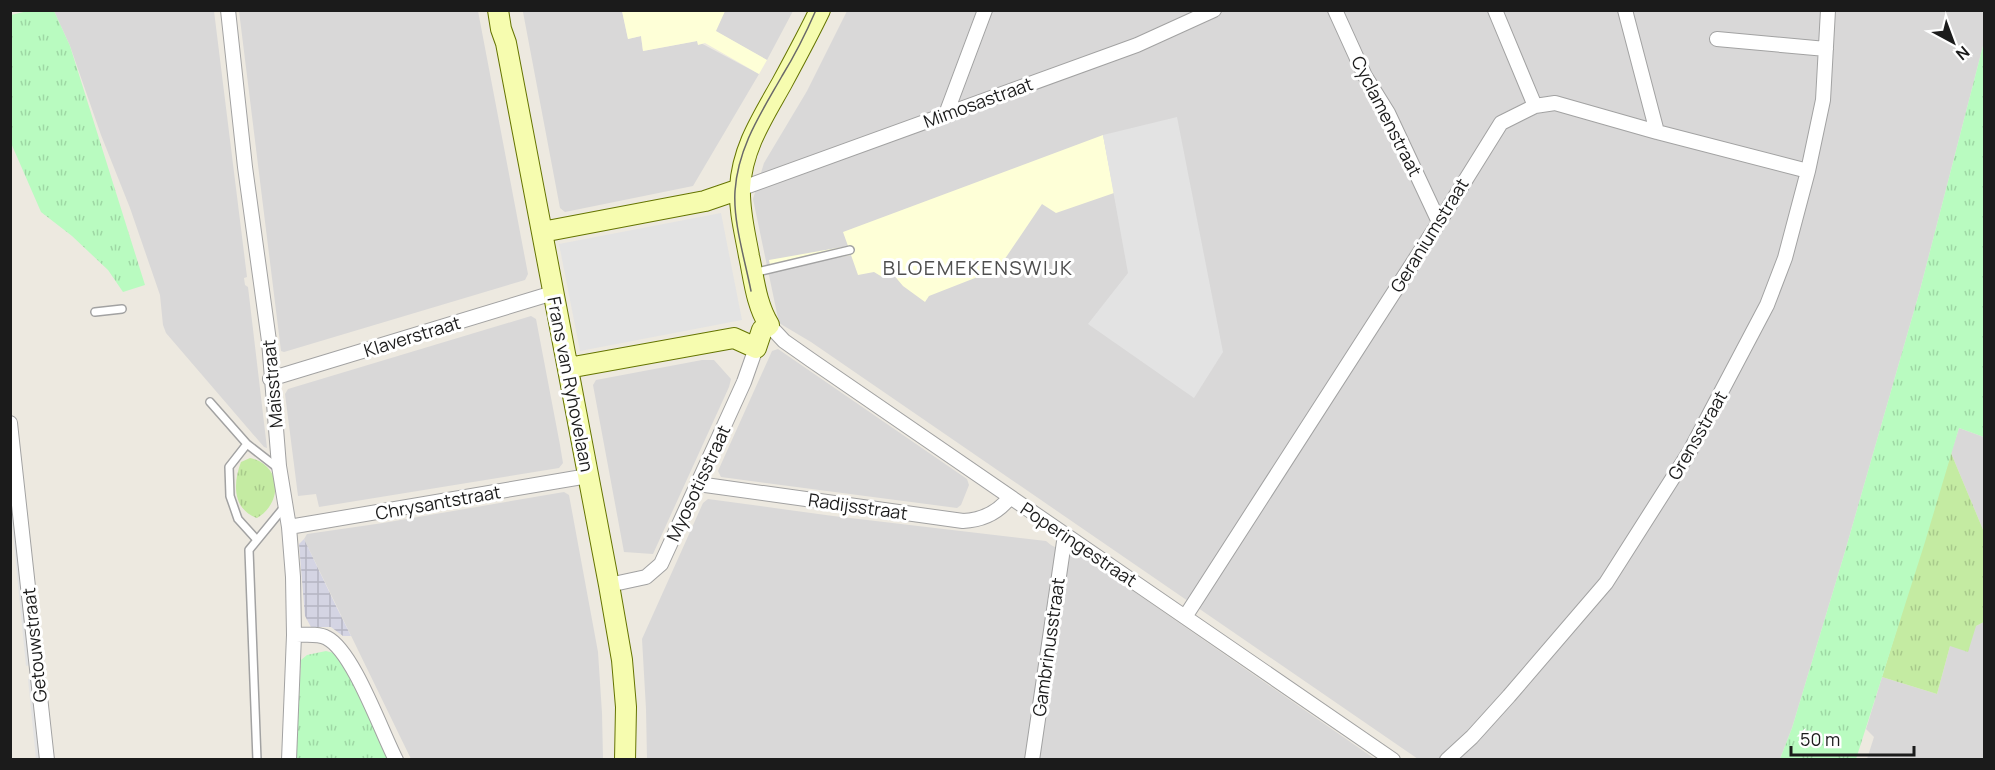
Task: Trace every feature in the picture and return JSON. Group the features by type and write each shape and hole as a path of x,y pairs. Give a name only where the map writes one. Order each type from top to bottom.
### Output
{"street":[{"name":"Maïsstraat","path":"228,10 245,167 268,341 270,379 293,577 294,635 289,759"},
{"name":"Frans van Ryhovelaan","path":"498,10 554,293 622,660 626,707 625,759"},
{"path":"568,368 734,338 756,348 762,330 769,325 759,306 742,218 740,189 744,159 754,131 802,48 820,10"},
{"path":"946,114 985,10"},
{"name":"Mimosastraat","path":"740,189 1137,45 1214,10"},
{"name":"Cyclamenstraat","path":"1335,10 1365,76 1388,112 1439,222"},
{"path":"1495,10 1535,106"},
{"path":"1625,10 1657,132"},
{"name":"Grensstraat","path":"1447,759 1472,737 1606,583 1690,451 1767,305 1785,258 1808,171 1823,100 1828,10"},
{"path":"1717,39 1826,49"},
{"name":"Geraniumstraat","path":"1185,617 1501,123 1535,106 1555,103 1808,171"},
{"path":"542,232 705,201 740,189"},
{"name":"Klaverstraat","path":"270,379 554,293"},
{"name":"Poperingestraat","path":"769,325 788,344 1393,759"},
{"name":"Myosotisstraat","path":"609,585 646,577 661,564 744,382 756,348"},
{"name":"Getouwstraat","path":"10,423 47,759"},
{"name":"Chrysantstraat","path":"288,527 588,476"},
{"name":"Radijsstraat","path":"698,484 963,521 985,518 1010,497"},
{"name":"Gambrinusstraat","path":"1032,759 1065,535"},
{"path":"294,635 326,637 340,648 351,663 396,759"}],"lane":[{"path":"752,273 850,250"},
{"path":"95,312 122,309"},
{"path":"210,402 247,444 280,470"},
{"path":"247,444 229,468 230,496 238,519 257,540"},
{"path":"257,759 249,550 285,506"}],"shaded area":[{"path":"531,10 622,11 628,39 641,36 643,51 697,41 759,74 693,186 565,212 560,208 523,12"},
{"path":"54,11 214,11 247,277 244,278 245,285 248,287 267,448 166,333 160,295 130,208 101,135 70,46"},
{"path":"239,11 478,11 528,274 525,280 281,351"},
{"path":"622,11 725,11 716,31 767,60 759,74 705,43 698,45 697,41 643,51 641,36 628,39"},
{"path":"725,11 793,11 767,60 715,31"},
{"path":"847,11 1984,11 1984,42 1920,290 1844,555 1792,728 1780,759 1418,759 811,342 779,323 753,199 764,163 807,91"},
{"path":"1177,117 1223,352 1194,398 1088,324 1128,273 1103,135"},
{"path":"1103,135 1114,193 1056,213 1042,204 998,269 929,296 925,302 903,286 892,273 884,278 874,272 858,275 851,255 771,270 769,260 848,246 843,232"},
{"path":"721,213 742,320 580,351 559,244"},
{"path":"531,316 536,319 560,445 563,463 559,468 319,507 316,494 298,496 285,394 288,389"},
{"path":"778,349 967,479 969,485 961,505 957,508 721,477 718,471 772,351"},
{"path":"702,360 714,360 731,379 729,387 653,554 624,552 593,385 596,380"},
{"path":"1959,428 1984,437 1984,532 1951,453"},
{"path":"10,465 32,665 26,666 11,513"},
{"path":"564,492 569,495 598,652 603,759 411,759 304,539 307,534"},
{"path":"708,499 1046,541 1070,555 1077,552 1375,759 647,759 642,639 703,503"},
{"path":"304,539 351,636 343,636 331,627 311,627 305,616 299,544"},
{"path":"1984,622 1984,759 1867,759 1874,737 1866,729 1882,677 1937,694 1950,646"},
{"path":"33,678 41,759 36,759 28,679"}],"green space":[{"path":"32,10 54,11 70,46 145,285 123,292 108,270 72,236 41,212 11,143 11,15"},
{"path":"1984,42 1984,437 1959,428 1856,759 1780,759 1792,728 1844,555 1920,290"},
{"path":"1951,453 1984,532 1984,622 1976,626 1968,652 1950,646 1937,694 1882,677"},
{"path":"250,458 261,462 268,468 275,485 275,494 271,503 257,518 243,508 239,502 236,487 241,462"},
{"path":"326,651 334,653 345,666 389,759 296,760 301,660 307,655"}],"tram line":[{"path":"751,291 736,215 737,175 752,131 796,52 816,10"}],"district":[{"name":"BLOEMEKENSWIJK","path":"978,267"}]}
